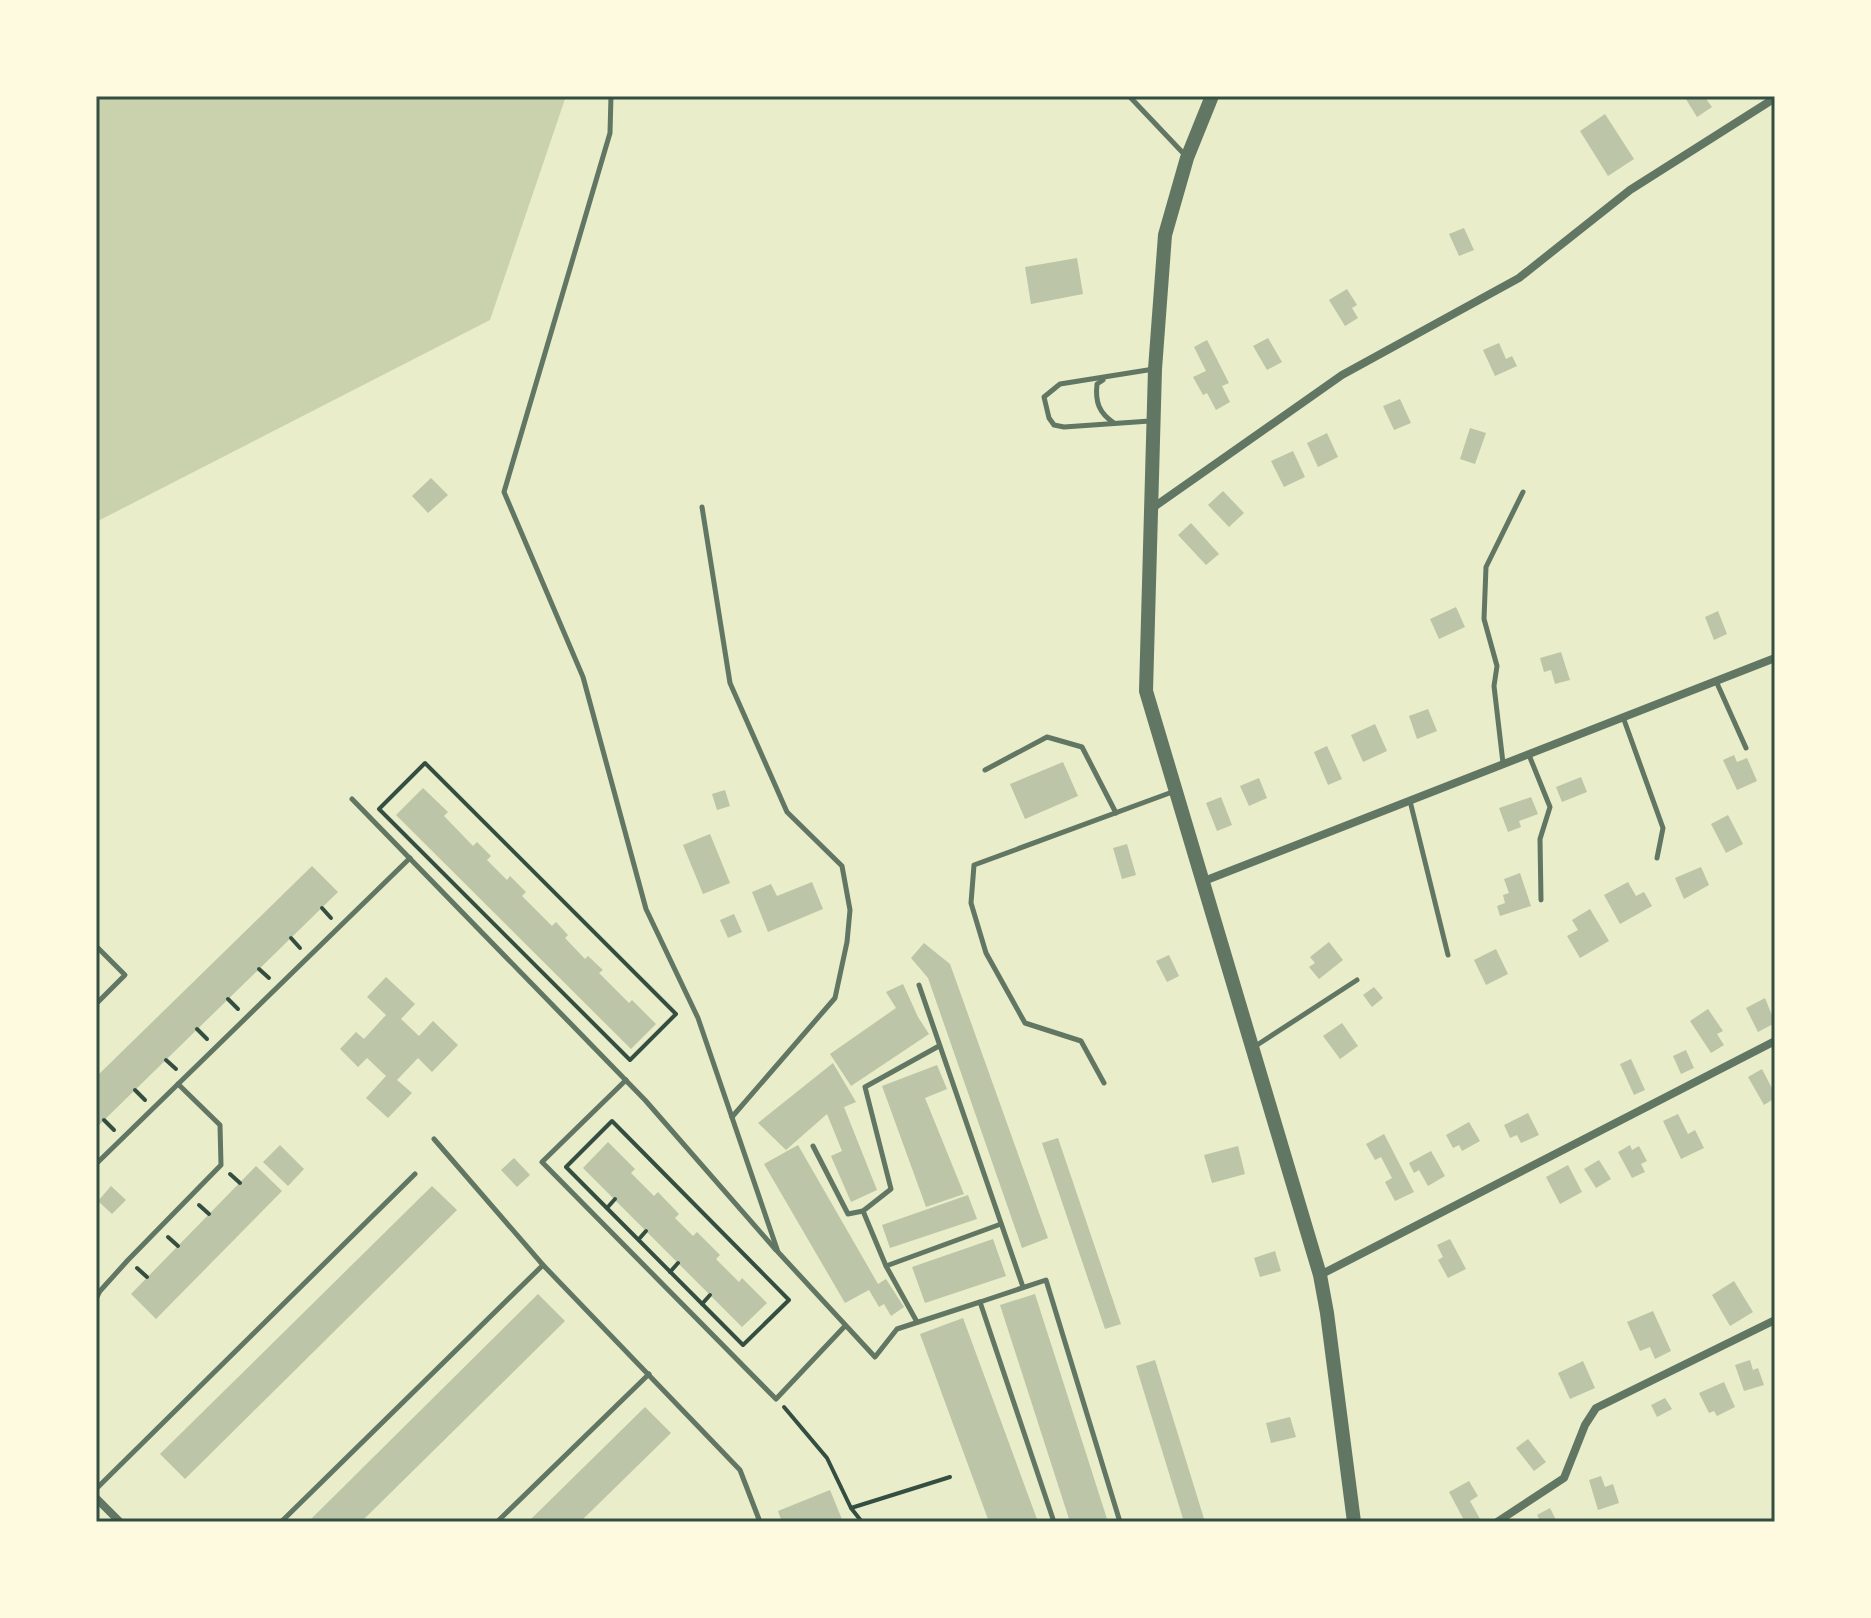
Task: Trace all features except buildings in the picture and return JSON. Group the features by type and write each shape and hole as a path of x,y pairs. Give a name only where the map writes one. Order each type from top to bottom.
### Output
{"street":[{"path":"1212,96 1187,158 1165,235 1155,369 1146,691 1320,1275 1354,1522"},
{"path":"1151,509 1342,375 1519,278 1630,190 1775,98"},
{"path":"1204,881 1775,658"},
{"path":"1320,1275 1775,1041"},
{"path":"1497,1522 1564,1478 1585,1425 1596,1408 1775,1320"},
{"path":"96,1498 120,1522"}],"lane":[{"path":"611,96 610,133 504,492 583,677 646,909 698,1018 778,1252"},
{"path":"1129,96 1187,158"},
{"path":"1153,421 1064,427 1054,425 1044,397 1060,384 1155,369"},
{"path":"1108,377 1097,384 1096,396 1099,410 1115,424"},
{"path":"1503,764 1494,686 1497,666 1484,619 1486,567 1523,492"},
{"path":"702,507 730,683 787,812 842,866 850,910 847,942 835,998 732,1118"},
{"path":"1716,681 1746,748"},
{"path":"1623,717 1663,828 1657,858"},
{"path":"985,770 1047,737 1082,747 1116,813"},
{"path":"1529,754 1550,807 1540,839 1541,900"},
{"path":"1104,1083 1081,1041 1025,1023 986,953 971,903 974,865 1176,791"},
{"path":"352,799 626,1080 875,1357 897,1329 1046,1280 1120,1522"},
{"path":"1410,801 1448,955"},
{"path":"96,1164 410,858"},
{"path":"96,946 125,975 96,1004"},
{"path":"1253,1047 1357,980"},
{"path":"919,985 1023,1287"},
{"path":"813,1146 848,1214 863,1211 891,1189 865,1087 939,1046"},
{"path":"626,1080 542,1162 776,1399 845,1326"},
{"path":"96,1299 128,1260 221,1165 220,1125 178,1084"},
{"path":"434,1139 543,1265 740,1470 760,1522"},
{"path":"96,1489 415,1174"},
{"path":"863,1211 886,1266 917,1322"},
{"path":"886,1266 1001,1224"},
{"path":"281,1522 543,1265"},
{"path":"980,1302 1054,1522"},
{"path":"497,1522 649,1374"}],"path":[{"path":"425,763 676,1014 630,1060 424,854 379,809 425,763"},
{"path":"424,854 430,848"},
{"path":"458,888 464,882"},
{"path":"491,921 497,915"},
{"path":"525,955 531,949"},
{"path":"558,988 564,982"},
{"path":"592,1022 598,1016"},
{"path":"612,1121 789,1300 743,1345 639,1239 566,1167 612,1121"},
{"path":"607,1208 615,1199"},
{"path":"639,1239 646,1231"},
{"path":"670,1272 678,1263"},
{"path":"702,1304 710,1295"},
{"path":"776,1399 827,1458 851,1508 862,1522"},
{"path":"851,1508 950,1477"}],"green space":[{"path":"96,96 566,96 490,320 96,522"}]}
